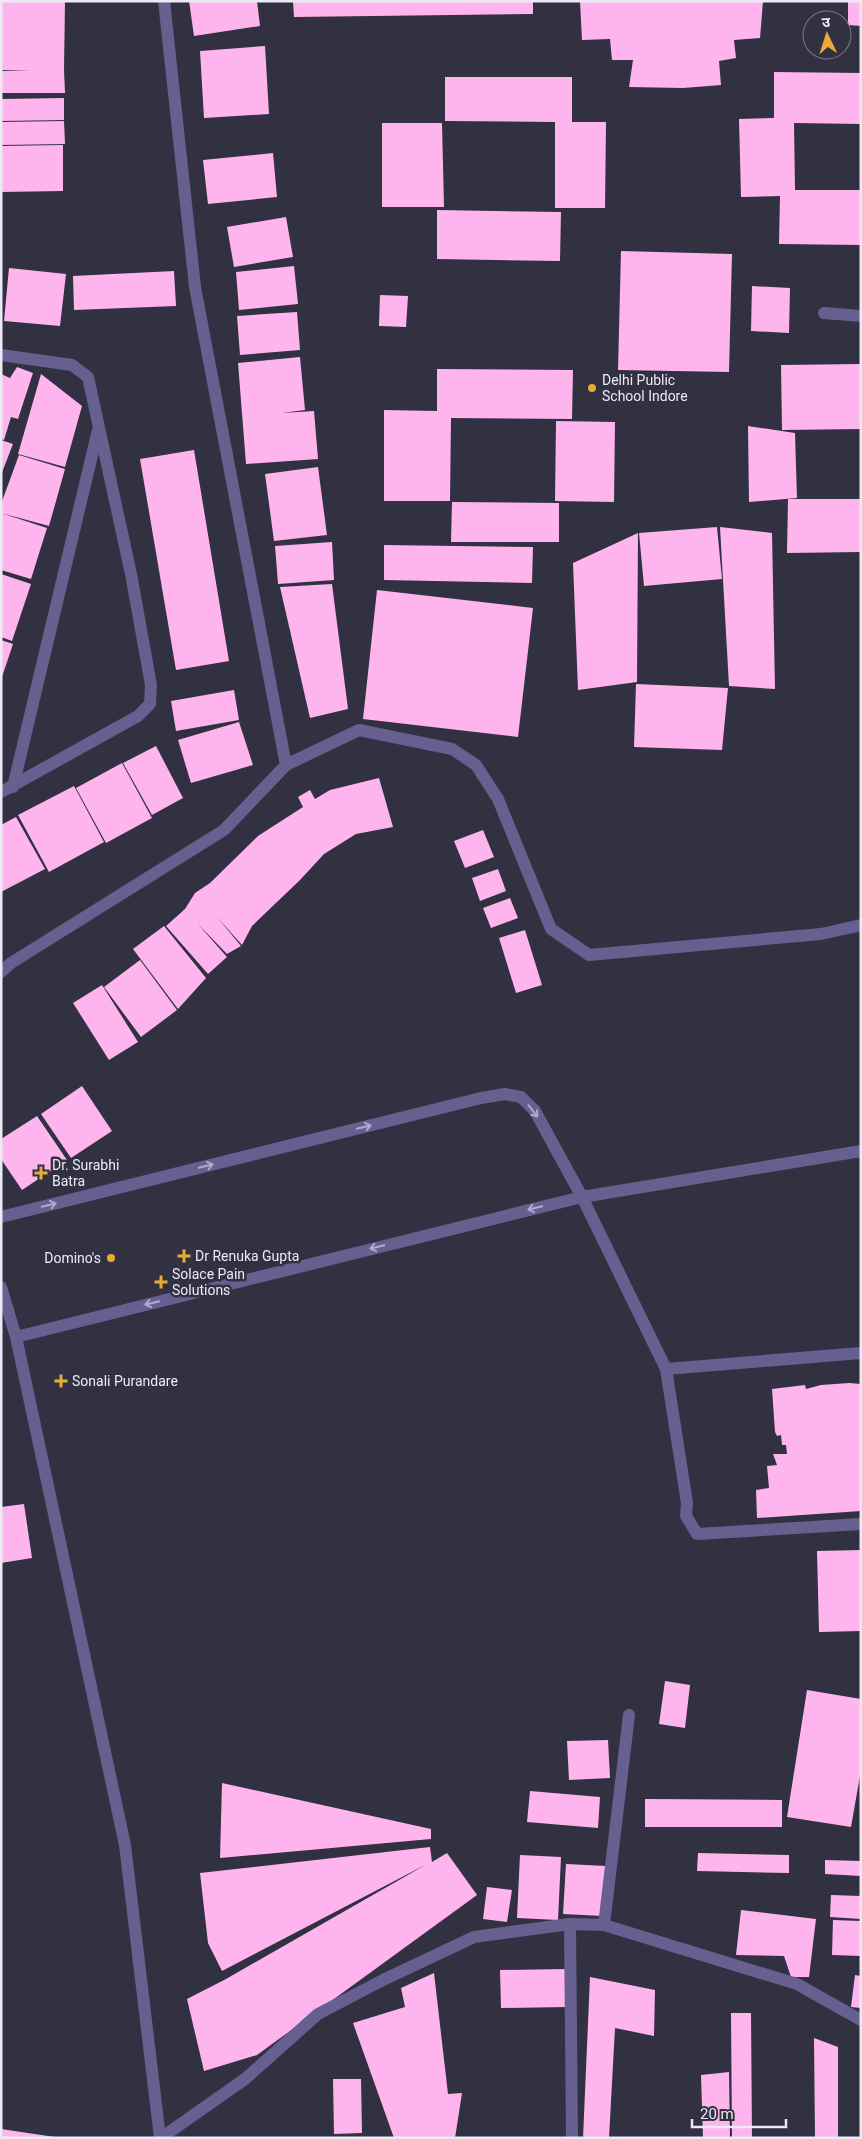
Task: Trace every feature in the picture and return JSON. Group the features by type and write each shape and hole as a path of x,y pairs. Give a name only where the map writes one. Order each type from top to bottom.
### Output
{"street":[{"path":"164,1 195,287 286,765"},
{"path":"824,313 861,316"},
{"path":"1,355 72,366 88,377 132,574 151,685 150,704 138,716 7,790"},
{"path":"7,790 99,425"},
{"path":"1,972 11,963 224,830 286,765 359,730 452,749 476,765 498,799 551,929 589,955 821,934 861,925"},
{"path":"1,1217 505,1094 521,1097 535,1111 582,1196 666,1369 687,1503 686,1516 697,1534 861,1524"},
{"path":"16,1337 582,1196 861,1151"},
{"path":"1,1287 16,1337 125,1844 161,2138 245,2079 318,2014 383,1980 474,1937 570,1924 604,1925 798,1984 861,2020"},
{"path":"666,1369 861,1353"},
{"path":"604,1925 629,1715"},
{"path":"570,1924 572,2138"}],"building":[{"path":"1,1 65,1 65,93 1,93 1,71 30,70 1,70"},
{"path":"189,1 257,1 260,26 194,36"},
{"path":"293,1 533,1 533,14 294,17"},
{"path":"580,1 763,1 760,38 734,40 736,58 719,61 721,85 683,88 629,87 633,60 612,60 610,39 582,40"},
{"path":"848,1 861,1 861,26 852,25 852,10 848,10"},
{"path":"265,46 269,114 204,118 200,51"},
{"path":"774,72 861,73 861,124 794,123 795,190 861,190 861,245 779,244 780,196 741,197 739,119 774,118"},
{"path":"445,77 572,77 572,122 606,122 605,208 555,208 555,122 445,121"},
{"path":"64,98 64,120 1,121 1,99"},
{"path":"64,121 65,144 1,145 1,122"},
{"path":"382,123 442,123 444,207 382,207"},
{"path":"63,145 63,191 1,192 1,146"},
{"path":"273,153 277,197 208,204 203,160"},
{"path":"437,210 561,212 560,261 437,259"},
{"path":"286,217 293,257 234,267 227,227"},
{"path":"621,251 732,254 729,372 618,370"},
{"path":"294,266 298,304 239,310 236,272"},
{"path":"9,268 66,274 60,326 4,321"},
{"path":"174,271 176,306 74,310 73,276"},
{"path":"752,286 790,288 789,333 751,331"},
{"path":"380,295 408,296 406,327 379,326"},
{"path":"297,312 300,350 240,355 237,316"},
{"path":"300,357 305,410 282,413 314,411 318,459 246,464 238,363"},
{"path":"861,364 861,429 782,430 781,365"},
{"path":"17,367 33,373 18,419 11,417 4,440 1,439 1,374 10,378"},
{"path":"437,369 573,370 572,419 451,418 450,501 384,501 384,410 437,411"},
{"path":"41,374 82,406 65,467 18,454"},
{"path":"556,421 615,422 614,502 555,501"},
{"path":"748,426 795,433 797,498 749,502"},
{"path":"1,440 13,444 1,475"},
{"path":"194,450 229,661 176,670 140,459"},
{"path":"19,455 65,469 49,526 1,513 1,504"},
{"path":"318,467 327,535 274,541 265,474"},
{"path":"788,499 861,499 861,552 787,553"},
{"path":"452,502 559,503 559,542 451,542"},
{"path":"1,513 47,528 31,579 1,570"},
{"path":"717,527 722,579 644,586 639,533"},
{"path":"720,527 772,533 775,689 729,686"},
{"path":"638,533 637,682 578,690 573,563"},
{"path":"332,542 334,580 278,584 275,546"},
{"path":"384,545 533,547 532,583 384,580"},
{"path":"1,574 31,584 12,641 1,637"},
{"path":"332,584 348,709 310,718 280,587"},
{"path":"377,590 533,608 518,737 363,719"},
{"path":"1,640 13,644 2,677 1,677"},
{"path":"636,684 728,688 722,750 634,747"},
{"path":"234,690 239,720 176,731 171,701"},
{"path":"239,722 253,765 191,783 178,740"},
{"path":"156,746 183,798 152,815 123,763"},
{"path":"122,763 152,818 106,843 76,788"},
{"path":"379,778 393,827 356,834 324,854 252,926 242,945 217,917 241,946 227,954 197,923 227,957 208,974 166,926 185,909 195,893 210,883 258,836 303,807 298,797 310,790 315,799 330,790"},
{"path":"74,786 104,842 49,872 18,815"},
{"path":"16,817 45,869 1,892 1,825"},
{"path":"483,830 494,857 465,868 454,841"},
{"path":"498,869 506,891 480,901 472,878"},
{"path":"510,898 518,918 491,928 483,908"},
{"path":"164,926 206,978 178,1009 133,949"},
{"path":"525,930 542,985 516,993 499,938"},
{"path":"140,960 177,1010 141,1037 104,987"},
{"path":"102,985 138,1042 109,1060 73,1003"},
{"path":"82,1086 112,1131 71,1158 41,1114"},
{"path":"37,1116 67,1160 22,1190 1,1159 1,1139"},
{"path":"861,1384 861,1511 757,1518 756,1490 769,1488 767,1466 777,1465 773,1454 787,1454 786,1445 782,1445 781,1435 777,1436 775,1432 772,1389 805,1385 806,1389 821,1385"},
{"path":"24,1504 32,1558 1,1563 1,1507"},
{"path":"861,1550 861,1631 819,1632 817,1551"},
{"path":"665,1681 690,1685 685,1728 659,1724"},
{"path":"807,1690 861,1699 861,1770 851,1827 787,1817"},
{"path":"608,1740 610,1778 569,1780 567,1741"},
{"path":"222,1783 431,1829 431,1839 220,1858"},
{"path":"530,1791 600,1797 598,1828 527,1822"},
{"path":"645,1799 782,1800 782,1827 645,1827"},
{"path":"430,1847 432,1862 447,1853 477,1895 257,2055 204,2071 187,1999 226,1979 427,1864 222,1971 208,1943 200,1873"},
{"path":"698,1853 789,1855 789,1873 697,1871"},
{"path":"520,1855 561,1857 558,1920 517,1918"},
{"path":"825,1860 861,1861 861,1876 825,1874"},
{"path":"566,1864 606,1866 603,1916 563,1914"},
{"path":"487,1887 512,1890 507,1922 483,1919"},
{"path":"831,1895 861,1896 861,1919 830,1917"},
{"path":"741,1910 816,1919 809,1977 791,1977 784,1956 736,1955"},
{"path":"833,1920 861,1921 861,1956 832,1955"},
{"path":"567,1969 567,2007 501,2008 500,1970"},
{"path":"434,1973 448,2094 462,2093 455,2138 394,2138 353,2023 405,2007 401,1988"},
{"path":"855,1975 861,1976 861,2008 851,2007"},
{"path":"590,1977 655,1990 654,2036 615,2028 609,2138 583,2138"},
{"path":"731,2013 751,2013 752,2138 732,2138"},
{"path":"814,2038 838,2047 838,2138 815,2138"},
{"path":"729,2072 730,2138 703,2138 701,2075"},
{"path":"333,2079 361,2079 362,2133 334,2134"},
{"path":"1,2129 55,2137 55,2138 1,2138"}],"place":[{"name":"Delhi Public School Indore","path":"592,388"},
{"name":"Dr. Surabhi Batra","path":"41,1173"},
{"name":"Dr Renuka Gupta","path":"184,1256"},
{"name":"Domino's","path":"111,1258"},
{"name":"Solace Pain Solutions","path":"161,1282"},
{"name":"Sonali Purandare","path":"61,1381"}]}
